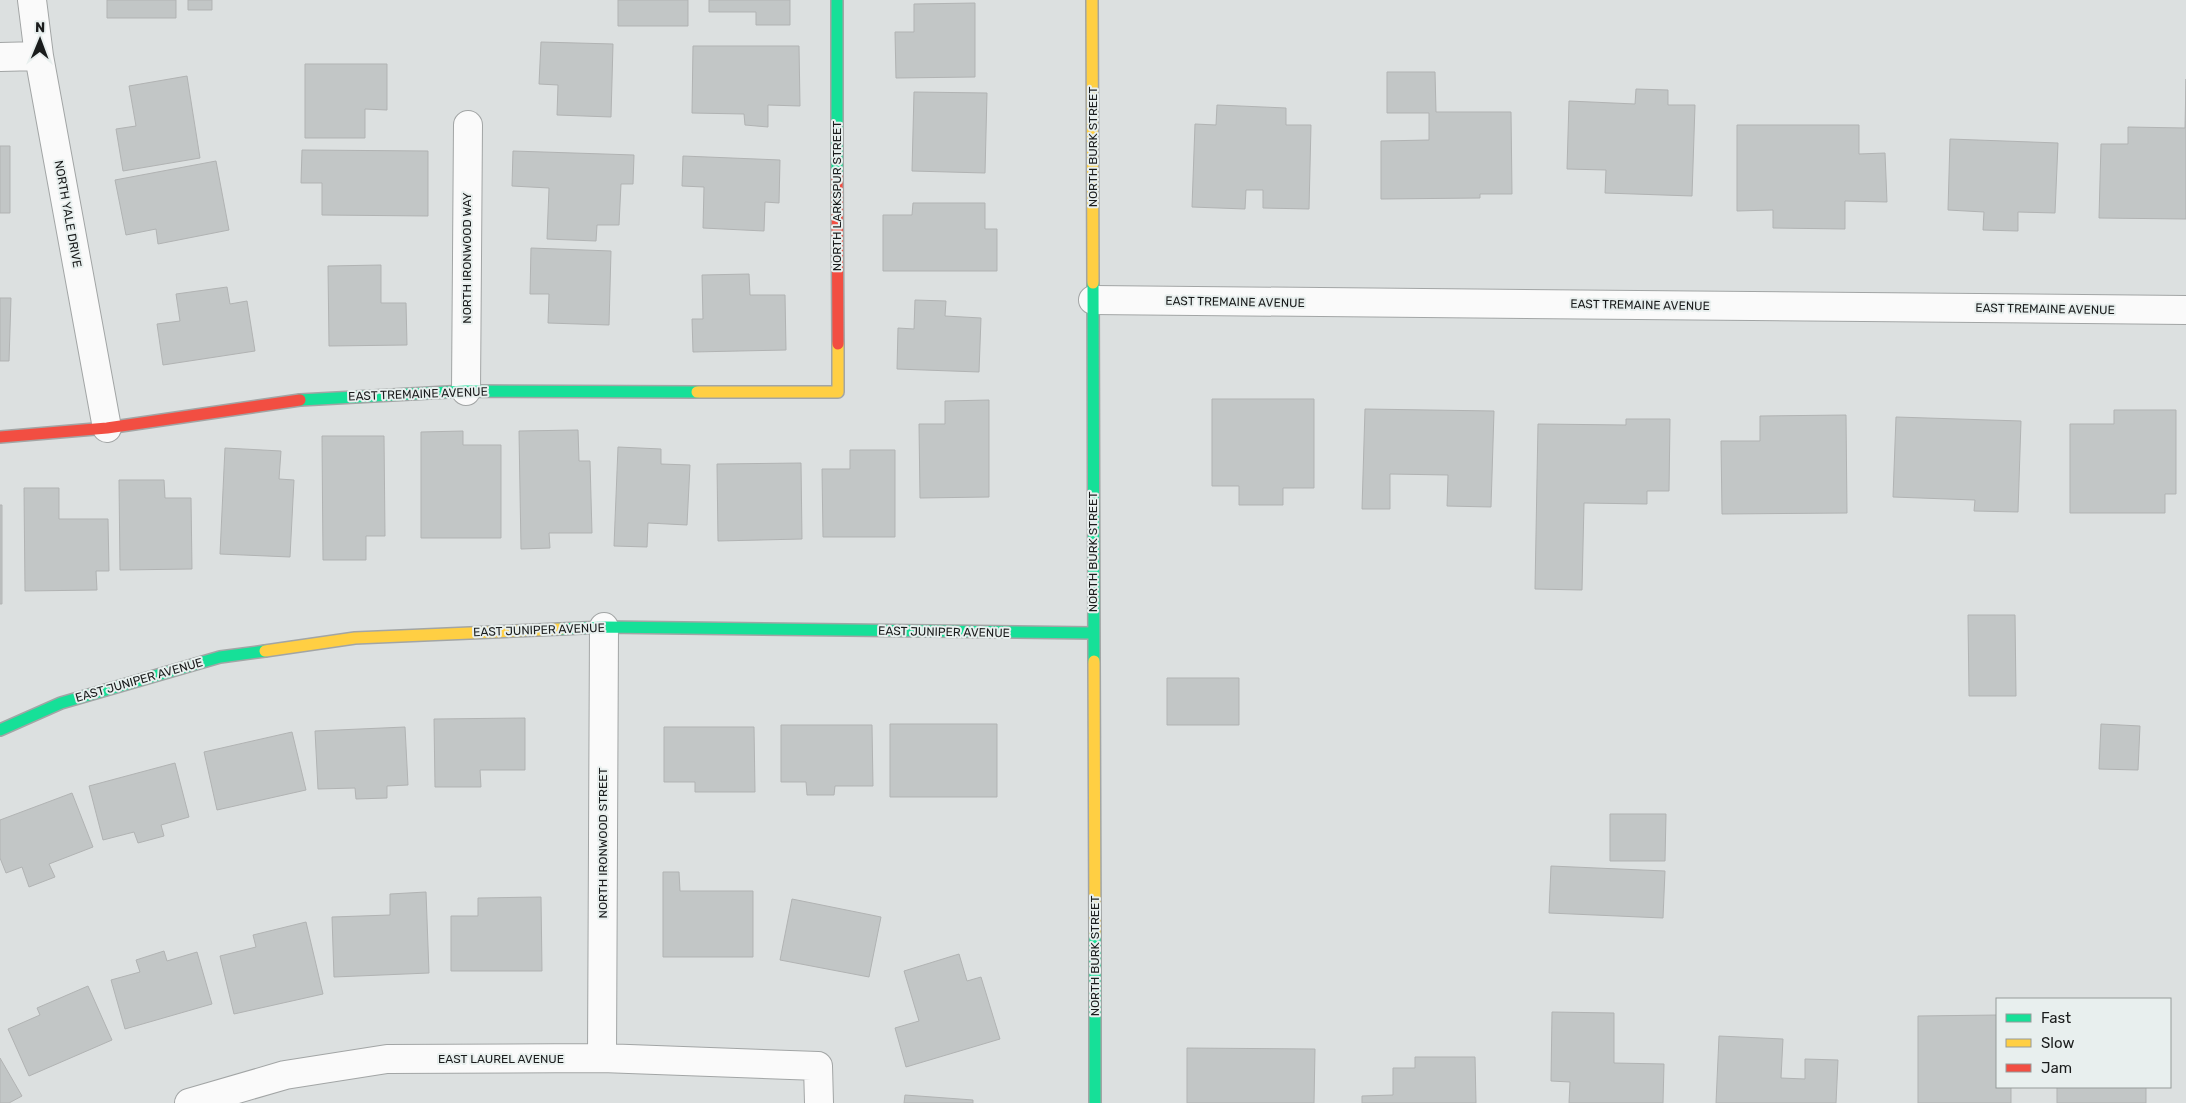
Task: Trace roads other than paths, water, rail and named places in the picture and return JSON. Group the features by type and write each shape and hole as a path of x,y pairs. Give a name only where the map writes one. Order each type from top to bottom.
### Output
{"street":[{"name":"NORTH YALE DRIVE","path":"32,0 39,56 107,428"},
{"name":"NORTH LARKSPUR STREET","path":"837,0 838,392"},
{"name":"NORTH BURK STREET","path":"1092,0 1095,1103"},
{"path":"0,57 39,56"},
{"name":"NORTH IRONWOOD WAY","path":"466,391 468,125"},
{"name":"EAST TREMAINE AVENUE","path":"1094,300 2186,310"},
{"name":"EAST TREMAINE AVENUE","path":"0,436 107,428 309,399 466,391 838,392"},
{"name":"EAST JUNIPER AVENUE","path":"0,730 61,703 220,657 355,638 604,627 1093,634"},
{"name":"NORTH IRONWOOD STREET","path":"602,1058 604,627"},
{"name":"EAST LAUREL AVENUE","path":"189,1103 285,1075 387,1059 602,1058 818,1066 819,1103"}]}
